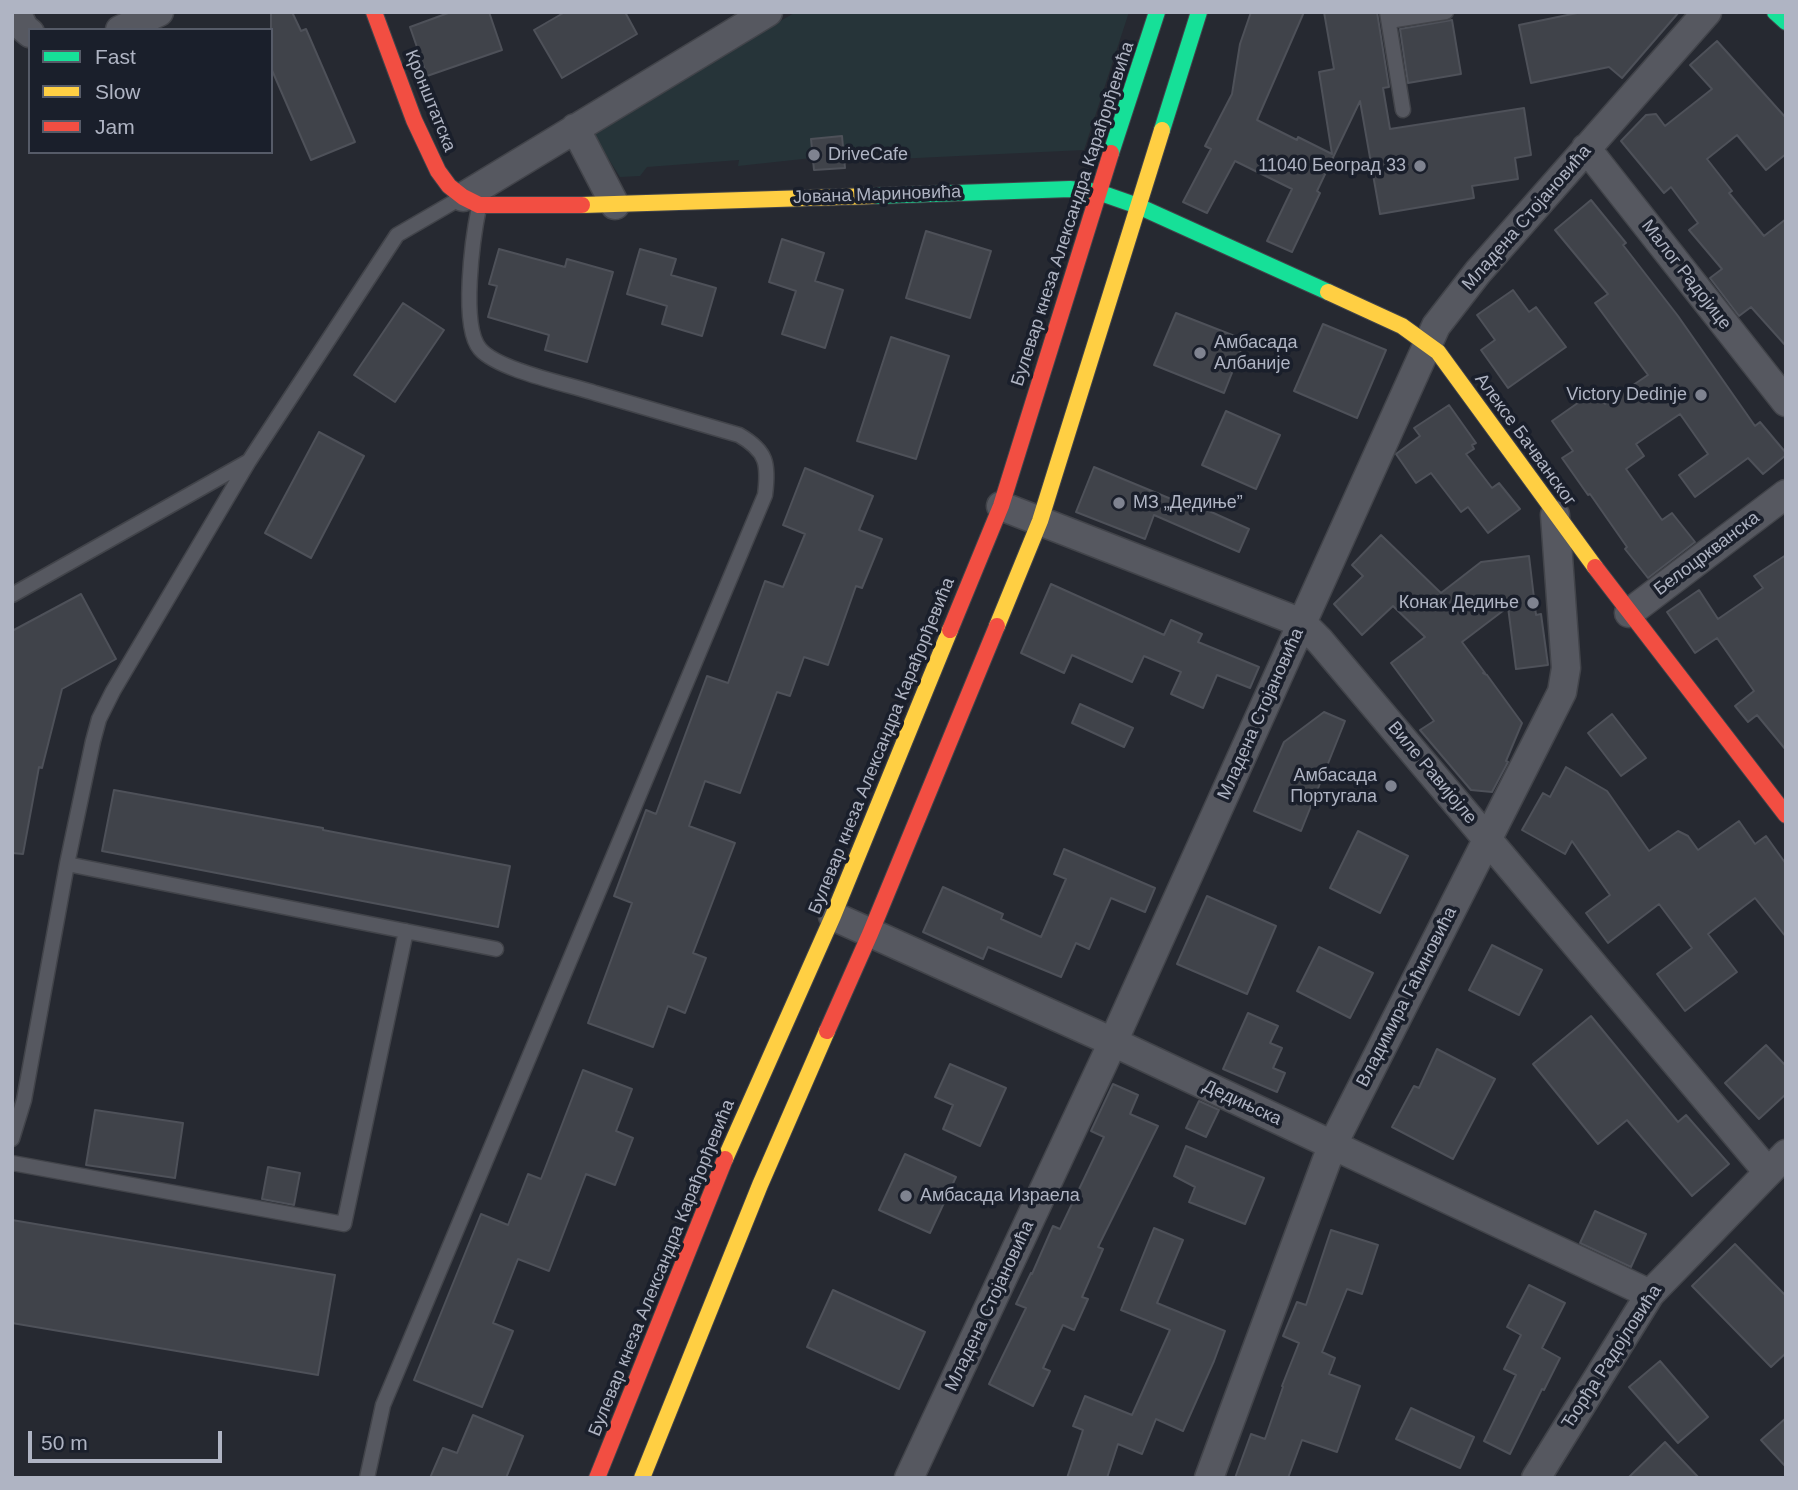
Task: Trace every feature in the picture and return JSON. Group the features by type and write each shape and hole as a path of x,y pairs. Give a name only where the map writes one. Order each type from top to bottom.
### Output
{"street":[{"path":"16,12 28,31"},
{"path":"124,28 159,12"},
{"name":"Кронштатска","path":"374,12 414,120 438,171 449,186 471,201"},
{"path":"471,201 575,128 768,12"},
{"name":"Булевар кнеза Александра Карађорђевића","path":"597,1478 727,1155 833,916 1001,506 1157,12"},
{"path":"642,1478 760,1185 870,934 1040,521 1199,12"},
{"name":"Младена Стојановића","path":"909,1478 1113,1042 1436,326 1478,272 1707,12"},
{"path":"1775,12 1786,22"},
{"path":"575,128 615,205"},
{"name":"Малог Радојице","path":"1586,148 1786,402"},
{"name":"Јована Мариновића","path":"471,201 615,205 1048,188 1098,192 1138,206"},
{"name":"Алексе Бачванског","path":"1138,206 1402,327 1438,352 1555,515 1786,815"},
{"name":"Белоцркванска","path":"1629,613 1786,494"},
{"name":"Виле Равијојле","path":"1001,506 1302,623 1487,839 1777,1163"},
{"name":"Владимира Гаћиновића","path":"1209,1478 1332,1146 1557,705 1565,679 1555,515"},
{"name":"Дедињска","path":"833,916 1113,1042 1650,1294"},
{"name":"Ђорђа Радојловића","path":"1536,1478 1650,1294 1777,1163"}],"lane":[{"path":"1403,110 1388,17 1446,12"},
{"path":"12,1139 24,1100 67,864 99,719 249,461 397,235 471,201 470,310 475,340 480,349 516,369 739,435 754,443 765,457 767,476 765,495 760,508 383,1405 367,1478"},
{"path":"12,595 249,461"},
{"path":"67,864 496,949"},
{"path":"12,1163 344,1224 406,931"}],"shaded area":[{"path":"796,12 1129,12 1084,150 896,159 894,150 844,155 842,136 811,139 812,158 738,166 739,160 647,167 640,176 620,177 590,130"}],"building":[{"path":"271,12 292,12 301,31 306,29 355,142 311,160 273,73"},
{"path":"451,12 489,12 502,50 427,76 410,27"},
{"path":"565,12 625,12 637,34 562,78 534,30"},
{"path":"1251,12 1304,12 1257,120 1332,154 1319,72 1334,69 1324,12 1377,12 1389,87 1383,88 1390,129 1524,108 1531,155 1515,158 1518,179 1472,186 1474,198 1380,214 1360,101 1317,191 1320,193 1292,252 1267,241 1292,189 1235,161 1207,213 1183,202 1211,149 1205,146 1232,94 1240,44"},
{"path":"1582,12 1679,12 1622,78 1609,67 1531,83 1519,25"},
{"path":"1452,20 1461,74 1408,83 1400,29"},
{"path":"1717,41 1786,118 1786,154 1766,170 1737,135 1707,159 1732,191 1729,193 1764,236 1786,219 1786,346 1751,307 1739,316 1710,278 1722,269 1689,230 1698,223 1671,187 1664,193 1621,141 1646,115 1656,114 1665,126 1712,89 1690,65"},
{"path":"842,136 845,168 814,170 811,139"},
{"path":"1591,200 1626,243 1623,245 1678,316 1755,426 1760,422 1786,453 1763,474 1748,458 1695,497 1679,475 1708,454 1680,414 1636,444 1644,456 1626,469 1662,520 1672,513 1695,542 1648,578 1562,458 1573,451 1552,421 1595,391 1605,404 1648,375 1595,303 1608,294 1555,230"},
{"path":"926,231 991,251 970,318 906,298"},
{"path":"782,239 824,253 815,281 843,290 825,348 782,334 796,291 769,282"},
{"path":"499,249 565,267 567,259 613,272 587,362 545,350 549,335 488,317 497,286 489,284"},
{"path":"640,249 676,259 671,275 716,288 702,336 662,324 667,306 627,294"},
{"path":"1513,290 1529,312 1536,307 1566,347 1508,388 1481,350 1495,340 1477,315"},
{"path":"403,303 444,330 395,402 354,375"},
{"name":"Амбасада Албаније","path":"1176,313 1245,340 1224,393 1154,365"},
{"path":"1323,324 1386,350 1357,418 1294,391"},
{"path":"891,337 949,356 916,459 857,441"},
{"path":"1449,405 1476,443 1472,445 1474,449 1466,454 1492,488 1499,483 1520,509 1488,533 1468,507 1461,512 1431,473 1416,483 1396,454 1420,436 1414,428"},
{"path":"1226,411 1280,435 1256,489 1202,465"},
{"path":"319,432 364,456 311,558 265,533"},
{"name":"МЗ „Дедиње”","path":"1094,467 1176,501 1178,497 1249,529 1239,552 1154,515 1145,539 1076,512"},
{"path":"805,468 873,496 859,530 882,539 862,588 856,586 828,665 804,657 790,696 777,692 740,793 705,781 689,826 735,843 693,953 706,958 685,1013 668,1006 653,1047 588,1023 632,903 614,896 646,810 656,814 707,676 728,683 765,581 783,587 805,534 783,525"},
{"path":"1381,535 1441,593 1481,562 1529,556 1536,615 1541,614 1548,665 1516,669 1508,607 1462,642 1522,723 1506,761 1508,762 1492,792 1471,790 1420,730 1434,721 1391,663 1425,637 1393,606 1362,635 1334,604 1363,576 1352,565"},
{"path":"1786,555 1786,750 1757,715 1748,722 1735,706 1754,691 1717,638 1695,653 1667,612 1699,590 1718,619 1763,588 1754,576"},
{"path":"1051,584 1164,635 1171,620 1202,634 1198,642 1259,667 1250,688 1217,675 1203,708 1171,694 1181,672 1144,656 1132,682 1072,655 1064,673 1021,653"},
{"path":"81,594 116,659 62,689 42,768 39,767 23,854 12,853 12,631"},
{"path":"1080,704 1133,728 1124,747 1072,723"},
{"path":"1324,712 1345,721 1301,831 1254,811 1284,742"},
{"path":"1612,714 1646,758 1621,776 1588,733"},
{"path":"1566,767 1607,791 1649,851 1678,831 1688,836 1698,850 1739,821 1755,844 1766,836 1786,864 1786,937 1755,898 1708,934 1737,972 1685,1011 1657,974 1692,948 1659,904 1608,943 1586,913 1610,895 1572,841 1565,854 1522,830 1543,793 1550,797"},
{"path":"114,790 510,866 498,927 102,851"},
{"path":"1358,831 1408,856 1380,913 1330,888"},
{"path":"1064,849 1155,888 1145,912 1111,898 1089,949 1076,943 1061,977 988,947 983,959 923,932 943,887 1003,914 1001,919 1041,937 1066,879 1054,874"},
{"path":"1207,896 1276,926 1247,994 1177,964"},
{"path":"1492,945 1542,970 1519,1015 1469,990"},
{"path":"1319,947 1373,973 1350,1018 1297,991"},
{"path":"1248,1013 1278,1026 1270,1043 1282,1048 1273,1068 1285,1073 1277,1092 1223,1069"},
{"path":"1591,1016 1678,1122 1686,1115 1729,1164 1692,1196 1627,1120 1598,1144 1533,1064"},
{"path":"1766,1045 1786,1066 1786,1094 1759,1119 1725,1083"},
{"path":"1437,1049 1495,1079 1453,1159 1392,1127 1414,1086 1419,1088"},
{"path":"950,1064 1006,1088 980,1146 943,1129 953,1105 935,1097"},
{"path":"583,1070 632,1089 616,1131 633,1138 615,1185 586,1174 549,1271 518,1259 493,1323 513,1331 482,1407 414,1380 481,1214 508,1225 528,1174 541,1179"},
{"path":"1113,1084 1138,1095 1130,1114 1158,1126 1098,1247 1103,1249 1082,1297 1088,1299 1074,1330 1063,1325 1043,1368 1050,1371 1033,1406 989,1384 1026,1308 1016,1304 1053,1226 1060,1229 1104,1137 1091,1131"},
{"path":"1199,1101 1219,1110 1206,1137 1186,1128"},
{"path":"95,1110 183,1123 175,1178 86,1165"},
{"path":"1186,1146 1264,1178 1245,1224 1189,1202 1195,1187 1174,1176"},
{"path":"905,1154 956,1177 930,1233 879,1210"},
{"path":"268,1167 300,1173 294,1205 262,1199"},
{"path":"1595,1211 1646,1234 1631,1267 1580,1243"},
{"path":"12,1220 335,1275 318,1375 12,1323"},
{"path":"1154,1228 1183,1240 1157,1303 1225,1331 1183,1431 1156,1419 1142,1454 1118,1444 1107,1478 1067,1478 1083,1430 1073,1426 1085,1396 1132,1415 1170,1330 1121,1310"},
{"path":"1331,1230 1378,1245 1362,1294 1347,1289 1322,1352 1335,1358 1329,1374 1360,1386 1337,1452 1302,1440 1288,1478 1235,1478 1251,1434 1265,1439 1299,1343 1283,1336 1297,1302 1306,1305"},
{"path":"1735,1244 1786,1296 1786,1353 1771,1367 1692,1286"},
{"path":"1529,1285 1565,1303 1542,1348 1560,1358 1510,1454 1484,1441 1516,1375 1504,1369 1521,1335 1507,1327"},
{"path":"833,1290 925,1332 899,1389 807,1347"},
{"path":"1660,1361 1708,1417 1678,1443 1629,1387"},
{"path":"1411,1408 1474,1437 1460,1468 1396,1439"},
{"path":"473,1415 523,1436 506,1478 430,1478 443,1448 457,1453"},
{"path":"1786,1418 1786,1467 1761,1440"},
{"path":"1665,1442 1699,1478 1628,1478"}],"traffic: fast":[{"path":"1111,153 1157,12"},
{"path":"1162,130 1199,12"},
{"path":"1775,12 1786,22"},
{"path":"873,196 1070,189 1098,192 1138,206 1328,292"}],"traffic: slow":[{"path":"997,626 1040,521 1162,130"},
{"path":"582,205 873,196"},
{"path":"1328,292 1402,326 1438,352 1595,567"},
{"path":"725,1159 833,916 950,630"},
{"path":"642,1478 760,1185 827,1031"}],"traffic: jam":[{"path":"374,12 414,120 438,171 449,186 479,205 582,205"},
{"path":"950,630 1001,506 1111,153"},
{"path":"1595,567 1786,815"},
{"path":"827,1031 870,934 997,626"},
{"path":"597,1478 725,1159"}],"place":[{"name":"DriveCafe","path":"814,155"},
{"name":"11040 Београд 33","path":"1420,166"},
{"name":"Амбасада Албаније","path":"1200,353"},
{"name":"Victory Dedinje","path":"1701,395"},
{"name":"МЗ „Дедиње”","path":"1119,503"},
{"name":"Конак Дедиње","path":"1533,603"},
{"name":"Амбасада Португала","path":"1391,786"},
{"name":"Амбасада Израела","path":"906,1196"}]}
